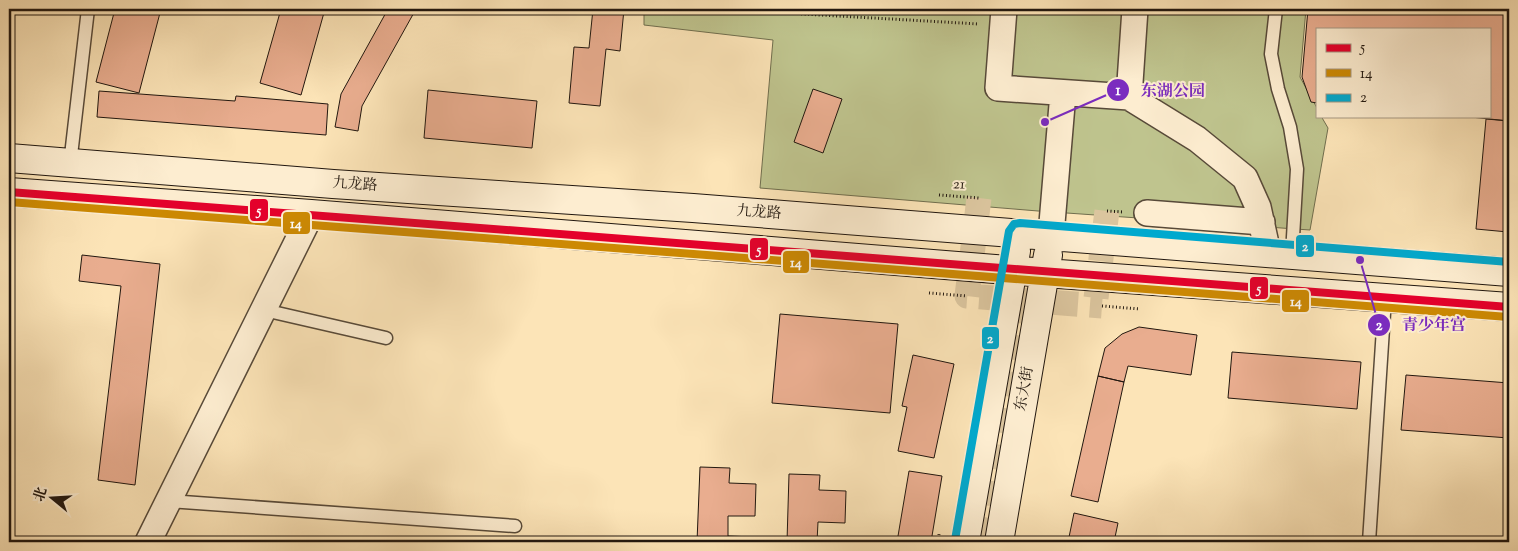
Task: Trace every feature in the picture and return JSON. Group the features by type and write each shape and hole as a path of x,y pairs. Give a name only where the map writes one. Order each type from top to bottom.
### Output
{"main road":[{"name":"九龙路","path":"9,158 333,184 694,208 1051,235 1509,272"},
{"path":"9,192 311,214 1045,273 1509,307"},
{"path":"965,542 1019,233"},
{"name":"东大街","path":"999,542 1051,235"}],"street":[{"path":"1128,97 1135,9"},
{"path":"1004,17 998,88 1128,97 1197,139 1245,178 1258,206 1262,222 1280,254"},
{"path":"1051,235 1064,93"},
{"path":"1147,213 1262,222"},
{"path":"148,542 311,214"}],"lane":[{"path":"70,164 88,9"},
{"path":"1276,9 1271,54 1278,89 1290,127 1297,169 1280,254"},
{"path":"1369,542 1385,298"},
{"path":"264,310 386,338"},
{"path":"169,501 514,526"}],"path":[{"path":"763,9 803,14 1004,17"},
{"name":"21","path":"939,195 979,198"},
{"path":"930,293 966,296"},
{"path":"1102,306 1140,309"}],"green space":[{"path":"644,9 1306,9 1300,77 1316,106 1316,118 1322,118 1328,128 1310,230 1038,211 760,188 773,40 644,25"}],"building":[{"path":"115,9 161,9 139,93 96,82"},
{"path":"281,9 325,9 301,95 260,83"},
{"path":"388,9 416,9 362,106 358,131 335,127 341,94"},
{"path":"593,9 624,9 620,51 606,49 600,106 569,103 574,47 589,48"},
{"path":"1308,9 1509,9 1509,121 1480,118 1490,118 1490,28 1316,28 1316,103 1311,102 1302,77"},
{"path":"813,89 842,99 823,153 794,142"},
{"path":"428,90 537,101 532,148 424,138"},
{"path":"99,91 235,101 236,96 328,104 326,135 97,117"},
{"path":"1486,119 1509,121 1508,232 1476,229"},
{"path":"82,255 160,264 135,485 98,480 121,286 79,281"},
{"path":"780,314 898,324 890,413 772,403"},
{"path":"1139,327 1197,335 1191,375 1128,366 1124,382 1098,376 1105,348 1122,334"},
{"path":"1232,352 1361,362 1357,409 1228,398"},
{"path":"913,355 954,364 934,458 898,451 907,407 902,406"},
{"path":"1406,375 1509,383 1509,438 1401,430"},
{"path":"1098,376 1124,382 1098,502 1071,496"},
{"path":"700,467 730,468 729,483 756,484 755,516 728,516 728,536 755,537 754,542 697,542"},
{"path":"909,471 942,476 931,542 897,542"},
{"path":"789,474 820,475 819,490 846,491 845,523 818,522 817,542 787,542"},
{"path":"1074,513 1118,523 1114,542 1068,542"}],"tunnel":[{"path":"979,198 967,296 1102,306"},
{"path":"1096,298 1107,211"},
{"path":"981,542 1020,305"}],"transit line":[{"name":"5","path":"9,192 1509,307"},
{"name":"14","path":"9,202 1508,317"},
{"name":"2","path":"955,540 1009,231 1014,224 1509,262"}],"place":[{"name":"东湖公园","path":"1045,122"},
{"name":"青少年宫","path":"1360,260"}]}
